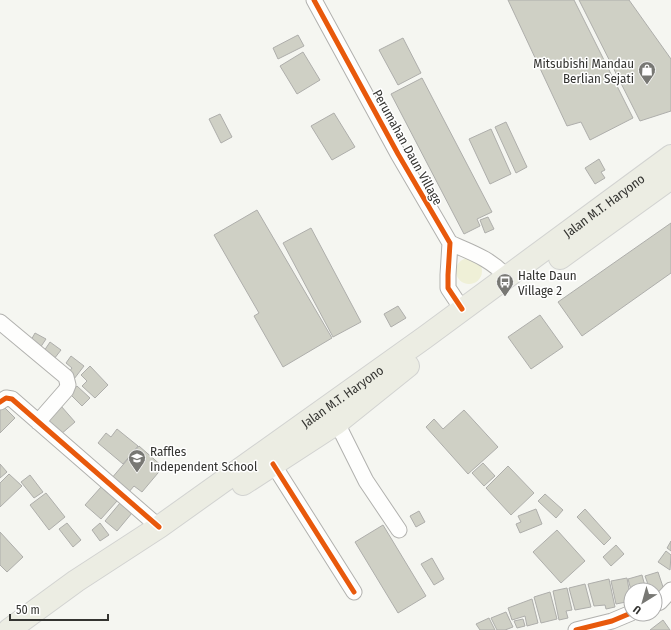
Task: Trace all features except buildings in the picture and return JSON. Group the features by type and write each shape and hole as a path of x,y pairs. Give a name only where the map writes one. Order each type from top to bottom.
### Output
{"main road":[{"name":"Jalan M.T. Haryono","path":"512,283 671,156"},
{"name":"Jalan M.T. Haryono","path":"9,630 76,581 159,527 424,338 466,315 671,178"},
{"name":"Jalan M.T. Haryono","path":"27,630 86,586 337,423 422,355 466,315"}],"street":[{"name":"Perumahan Daun Village","path":"314,0 398,154 450,243"},
{"path":"466,315 448,288 450,243 483,257 512,283"},
{"path":"0,322 66,377 68,385 66,390 38,422"},
{"path":"0,402 6,398 12,399 159,527"},
{"path":"337,423 366,480 399,530"},
{"path":"273,464 354,592"},
{"path":"663,599 671,590"},
{"path":"576,630 616,625"}],"green space":[{"path":"469,258 478,262 482,271 478,280 469,284 460,280 456,271 460,262"}],"cycle path":[{"path":"314,0 398,154 450,243 448,288 462,309"},
{"path":"0,402 6,398 12,399 159,527"},
{"path":"273,464 354,592"},
{"path":"576,630 612,621 623,616"}],"place":[{"name":"Mitsubishi Mandau Berlian Sejati","path":"647,85"},
{"name":"Halte Daun Village 2","path":"505,297"},
{"name":"Raffles Independent School","path":"137,473"}]}
